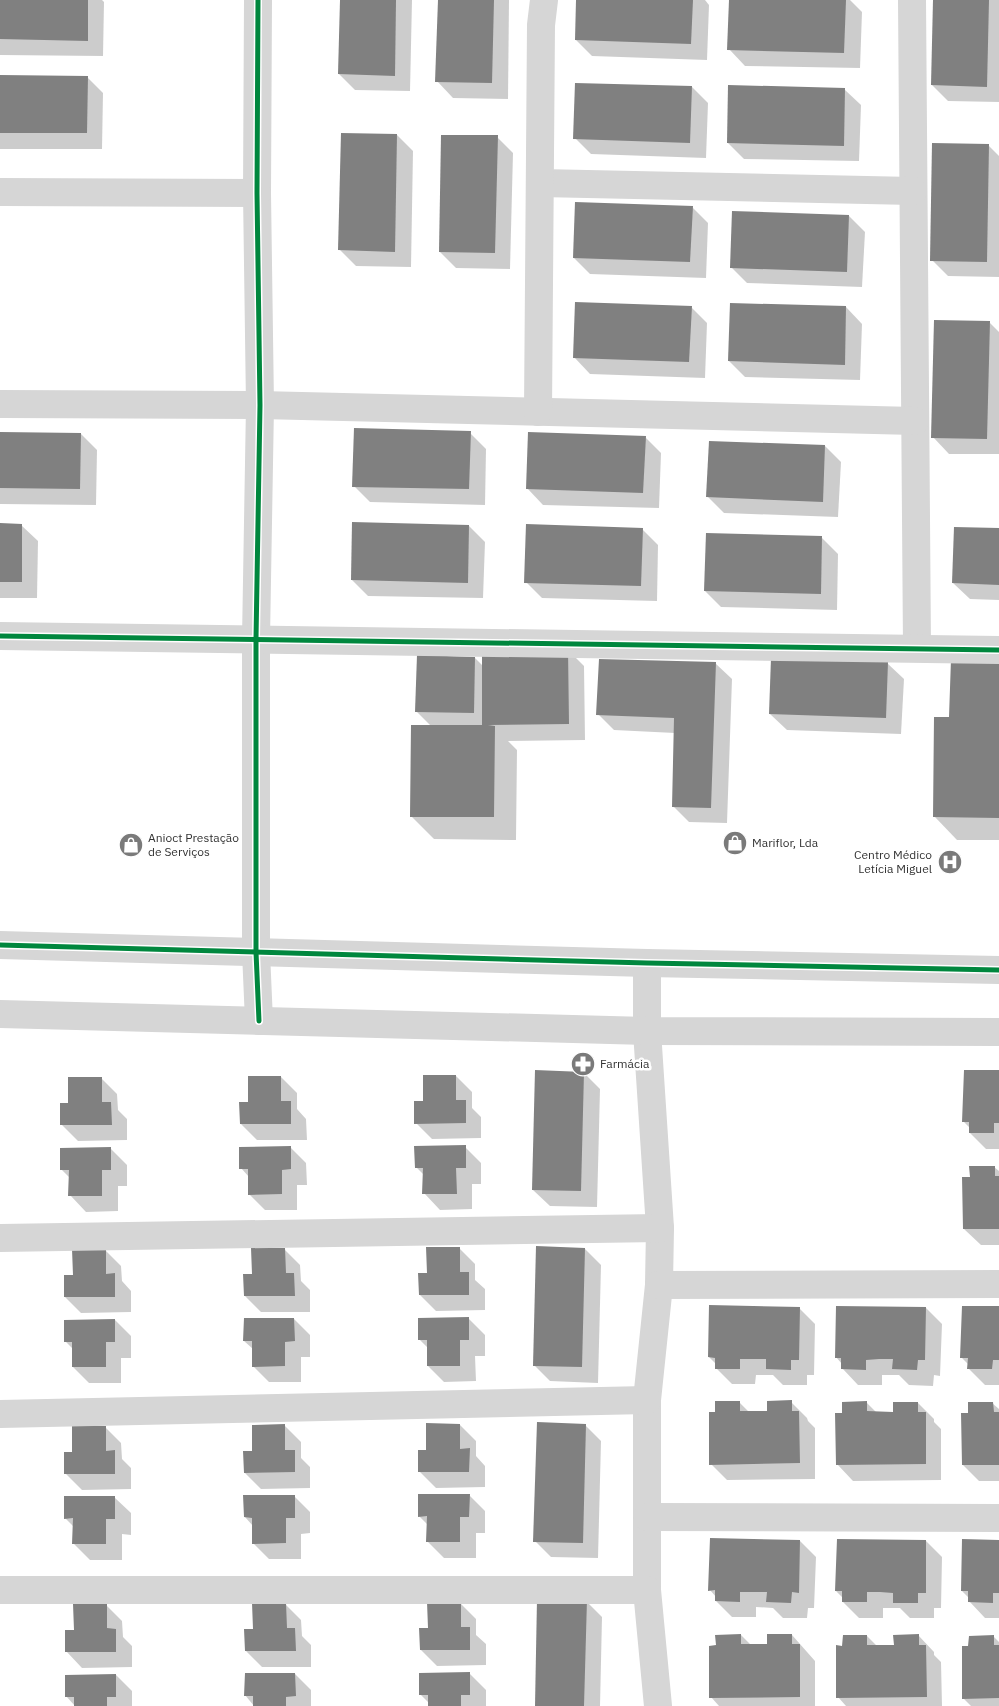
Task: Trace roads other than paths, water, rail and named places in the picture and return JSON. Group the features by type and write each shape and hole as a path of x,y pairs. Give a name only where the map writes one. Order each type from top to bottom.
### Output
{"street":[{"path":"258,0 257,193 260,405 256,639 256,952 259,1021"},
{"path":"538,412 541,25 544,0"},
{"path":"912,0 917,648"},
{"path":"540,183 913,191"},
{"path":"0,192 257,193"},
{"path":"0,404 260,405 915,422"},
{"path":"0,636 999,650"},
{"path":"0,945 647,964 999,970"},
{"path":"647,964 647,1031 660,1228 659,1285 647,1400 647,1590 658,1706"},
{"path":"0,1014 647,1031 999,1032"},
{"path":"0,1238 660,1228"},
{"path":"659,1285 999,1284"},
{"path":"0,1414 647,1400"},
{"path":"647,1517 999,1518"},
{"path":"0,1590 647,1590"}],"place":[{"name":"Mariflor, Lda","path":"735,843"},
{"name":"Anioct Prestação de Serviços","path":"131,845"},
{"name":"Centro Médico Letícia Miguel","path":"950,862"},
{"name":"Farmácia","path":"583,1064"}]}
